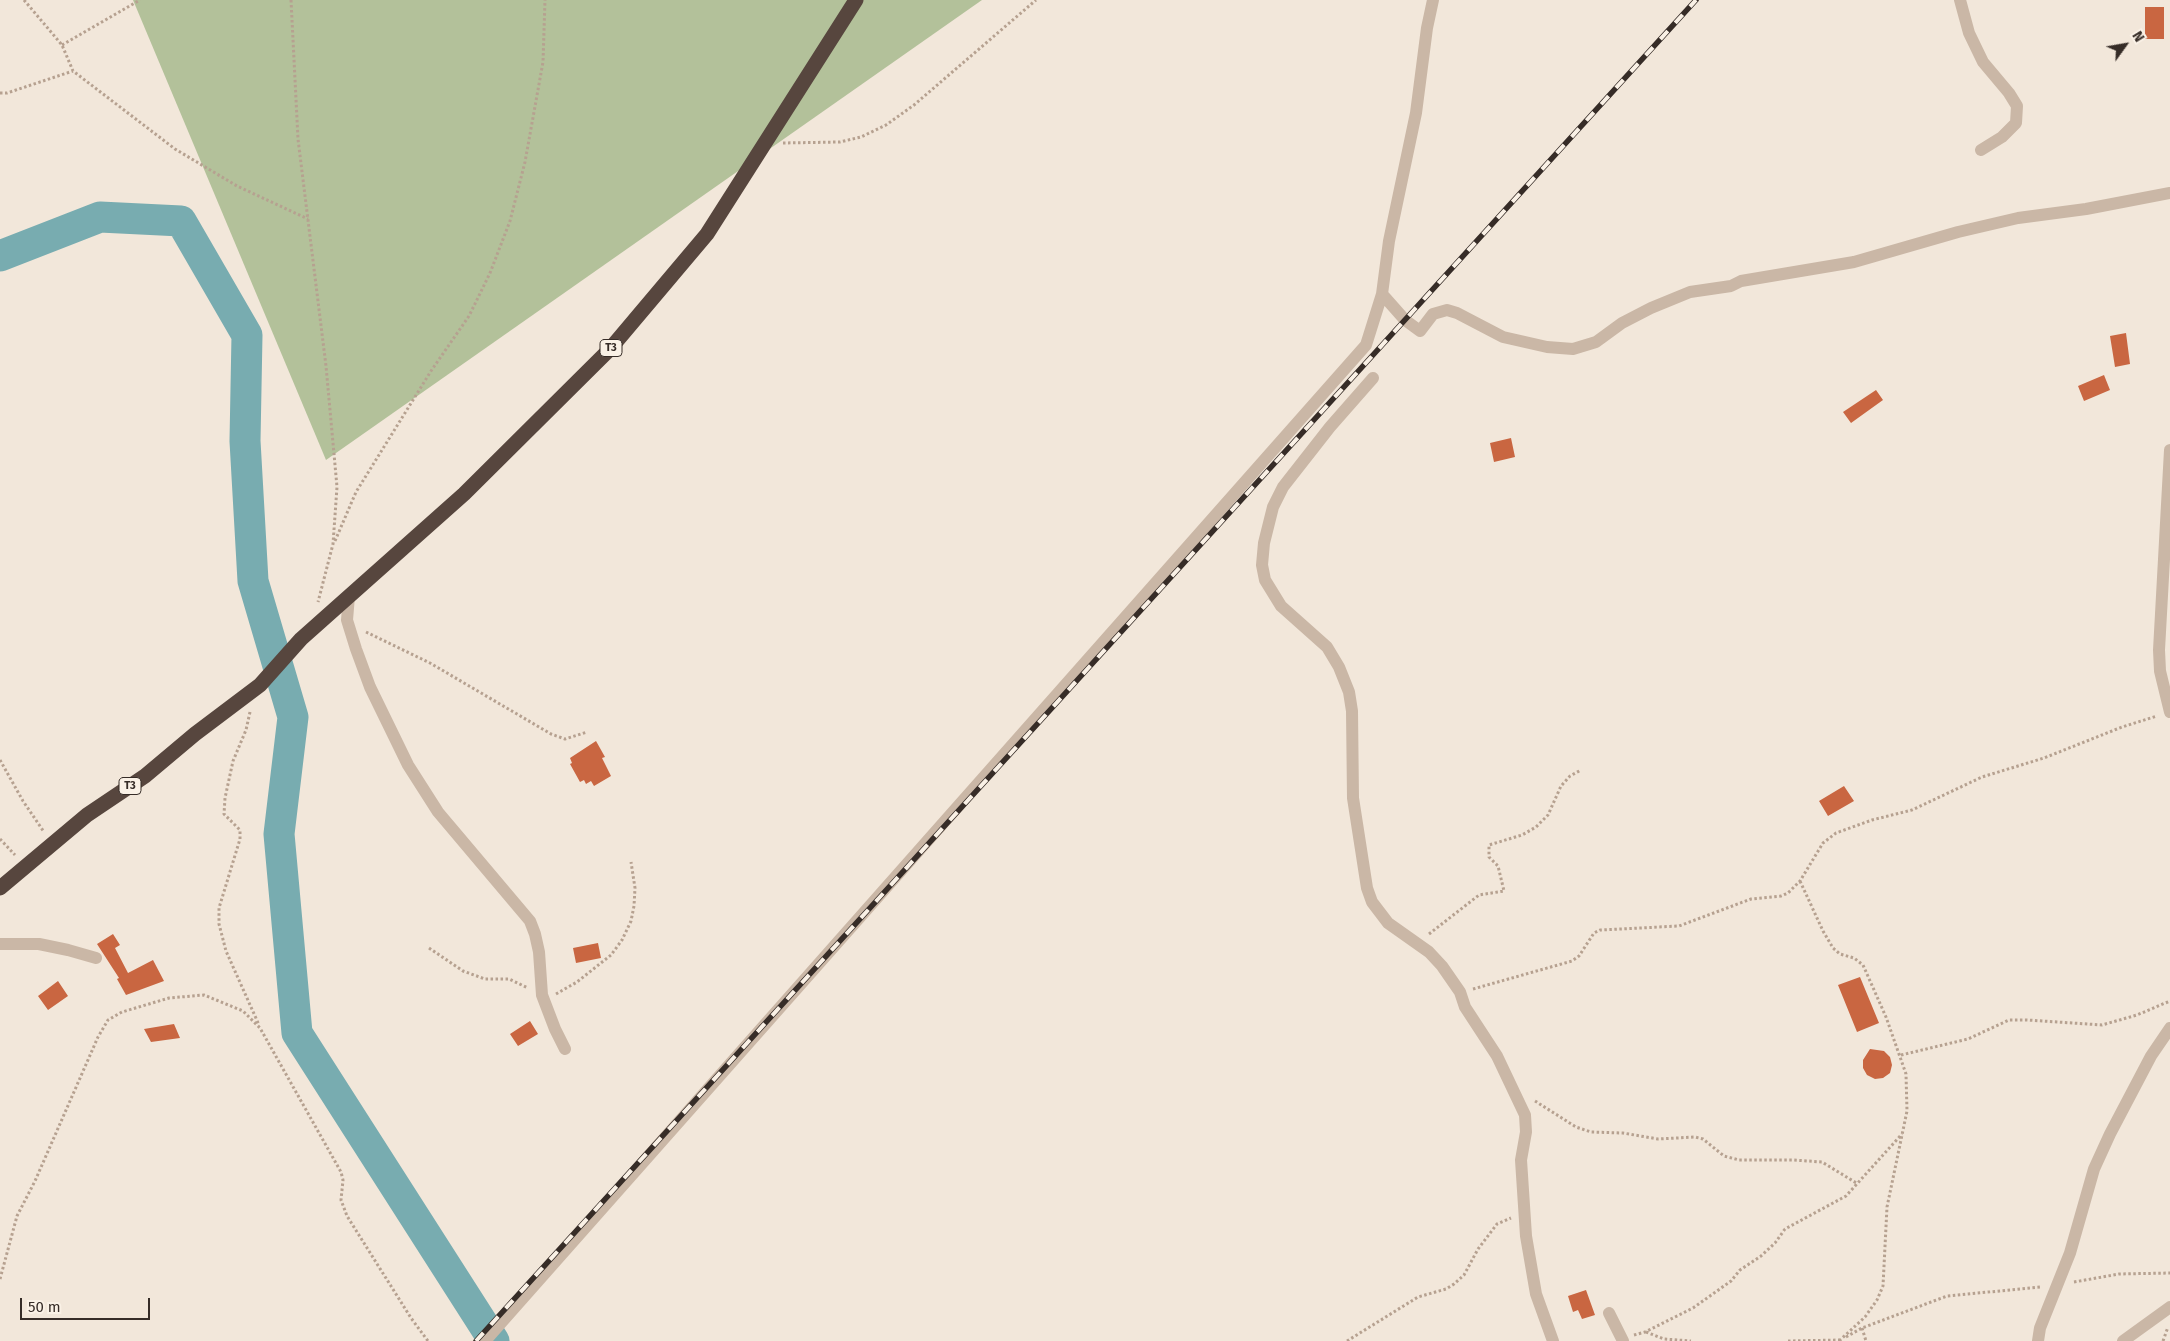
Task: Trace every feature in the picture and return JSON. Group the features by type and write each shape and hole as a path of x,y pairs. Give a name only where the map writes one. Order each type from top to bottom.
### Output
{"highway":[{"name":"T3","path":"0,888 87,815 145,776 195,734 256,688 314,626 464,494 610,349 707,234 856,0"}],"street":[{"path":"485,1341 1366,345 1382,294 1390,241 1416,112 1427,28 1433,0"},
{"path":"1960,0 1970,33 1983,62 2009,93 2017,106 2016,123 2002,138 1981,150"},
{"path":"1382,294 1405,320 1420,330 1433,314 1446,310 1457,313 1503,337 1546,347 1573,349 1596,342 1622,324 1651,308 1690,292 1731,286 1741,281 1854,262 1958,232 2018,218 2086,209 2170,193"},
{"path":"1373,378 1330,427 1283,487 1273,507 1268,524 1262,565 1265,580 1281,606 1327,647 1339,667 1349,692 1352,711 1353,798 1367,888 1379,913 1388,923 1429,952 1460,992 1465,1007 1488,1041 1516,1094 1525,1116 1526,1132 1521,1160 1524,1214 1536,1294 1553,1341"},
{"path":"2170,450 2159,650 2160,671 2170,712"},
{"path":"349,596 348,625 370,687 408,765 438,812 530,921 536,934 543,998 565,1049"},
{"path":"0,944 39,944 96,958"},
{"path":"2038,1341 2040,1328 2070,1253 2094,1169 2151,1056 2170,1028"},
{"path":"2123,1341 2170,1307"},
{"path":"1609,1313 1622,1339"}],"path":[{"path":"24,0 62,45 73,71 175,149 237,186 309,220"},
{"path":"62,45 140,0"},
{"path":"291,0 298,139 326,366 337,487 333,544"},
{"path":"314,626 320,592 333,544 356,492 431,370 469,316 493,264 510,220 529,144 542,62 545,0"},
{"path":"765,143 840,142 861,138 886,125 914,105 1036,0"},
{"path":"0,93 73,71"},
{"path":"348,625 430,663 551,734 565,739 587,732"},
{"path":"256,688 250,714 233,761 225,798 224,814 240,830 240,839 219,908 219,924 226,951 260,1028 341,1172 343,1180 341,1200 347,1216 411,1318 428,1341"},
{"path":"1460,992 1505,982 1572,960 1582,952 1594,933 1600,930 1679,926 1689,924 1727,907 1751,899 1781,896 1788,893 1800,881 1823,843 1836,833 1872,820 1912,810 1982,777 2044,758 2122,727 2170,712"},
{"path":"0,760 23,801 52,845"},
{"path":"1416,942 1437,929 1479,895 1504,892 1498,866 1489,857 1489,845 1522,835 1536,827 1548,815 1561,786 1570,776 1581,770"},
{"path":"0,839 26,866"},
{"path":"429,948 463,971 485,979 509,980 543,998 577,982 611,955 622,940 634,906 635,888 631,862"},
{"path":"1800,881 1833,948 1840,954 1860,961 1863,965 1901,1055 1906,1074 1907,1111 1887,1207 1883,1286 1877,1300 1865,1317 1840,1341"},
{"path":"0,1278 17,1216 98,1037 108,1020 122,1012 170,998 204,995 243,1011 260,1028"},
{"path":"1901,1055 1968,1039 2009,1020 2102,1026 2137,1015 2170,1001"},
{"path":"1516,1094 1546,1107 1576,1127 1590,1132 1623,1133 1658,1140 1695,1137 1703,1139 1724,1156 1739,1160 1822,1162 1858,1184"},
{"path":"1622,1339 1645,1332 1693,1308 1775,1244 1785,1228 1834,1204 1846,1196 1903,1133"},
{"path":"1346,1341 1418,1297 1446,1289 1454,1284 1464,1275 1478,1249 1497,1224 1524,1214"},
{"path":"1788,1341 1840,1341 1862,1328 1947,1296 2058,1285 2119,1274 2170,1272"},
{"path":"2163,1341 2170,1321"},
{"path":"1862,1328 1866,1341"},
{"path":"1645,1332 1664,1339 1691,1341"}],"green space":[{"path":"133,0 982,0 326,460"}],"building":[{"path":"2145,7 2164,7 2164,39 2145,39"},
{"path":"2126,333 2130,364 2115,367 2110,336"},
{"path":"2104,375 2110,390 2084,401 2078,386"},
{"path":"1876,390 1883,400 1851,423 1843,412"},
{"path":"1511,438 1515,457 1494,462 1490,443"},
{"path":"596,741 605,757 602,758 611,776 594,786 591,781 586,784 584,780 580,782 570,764 572,763 570,758"},
{"path":"1844,786 1854,801 1828,816 1819,801"},
{"path":"113,934 120,945 115,948 128,973 153,960 164,981 126,995 117,979 119,978 97,944"},
{"path":"598,943 601,958 576,963 573,948"},
{"path":"1860,977 1879,1023 1857,1032 1838,985"},
{"path":"58,981 68,996 48,1010 38,996"},
{"path":"530,1021 538,1034 518,1046 510,1034"},
{"path":"174,1024 180,1038 151,1042 144,1029"},
{"path":"1870,1049 1884,1051 1890,1057 1892,1065 1890,1073 1883,1078 1875,1079 1867,1075 1863,1068 1863,1060"},
{"path":"1586,1290 1595,1315 1582,1319 1578,1310 1573,1312 1568,1296"}],"waterway":[{"path":"0,256 100,217 181,221 247,335 245,441 253,581 293,717 279,834 297,1033 494,1341"}],"railway":[{"path":"476,1341 1696,0"}]}
